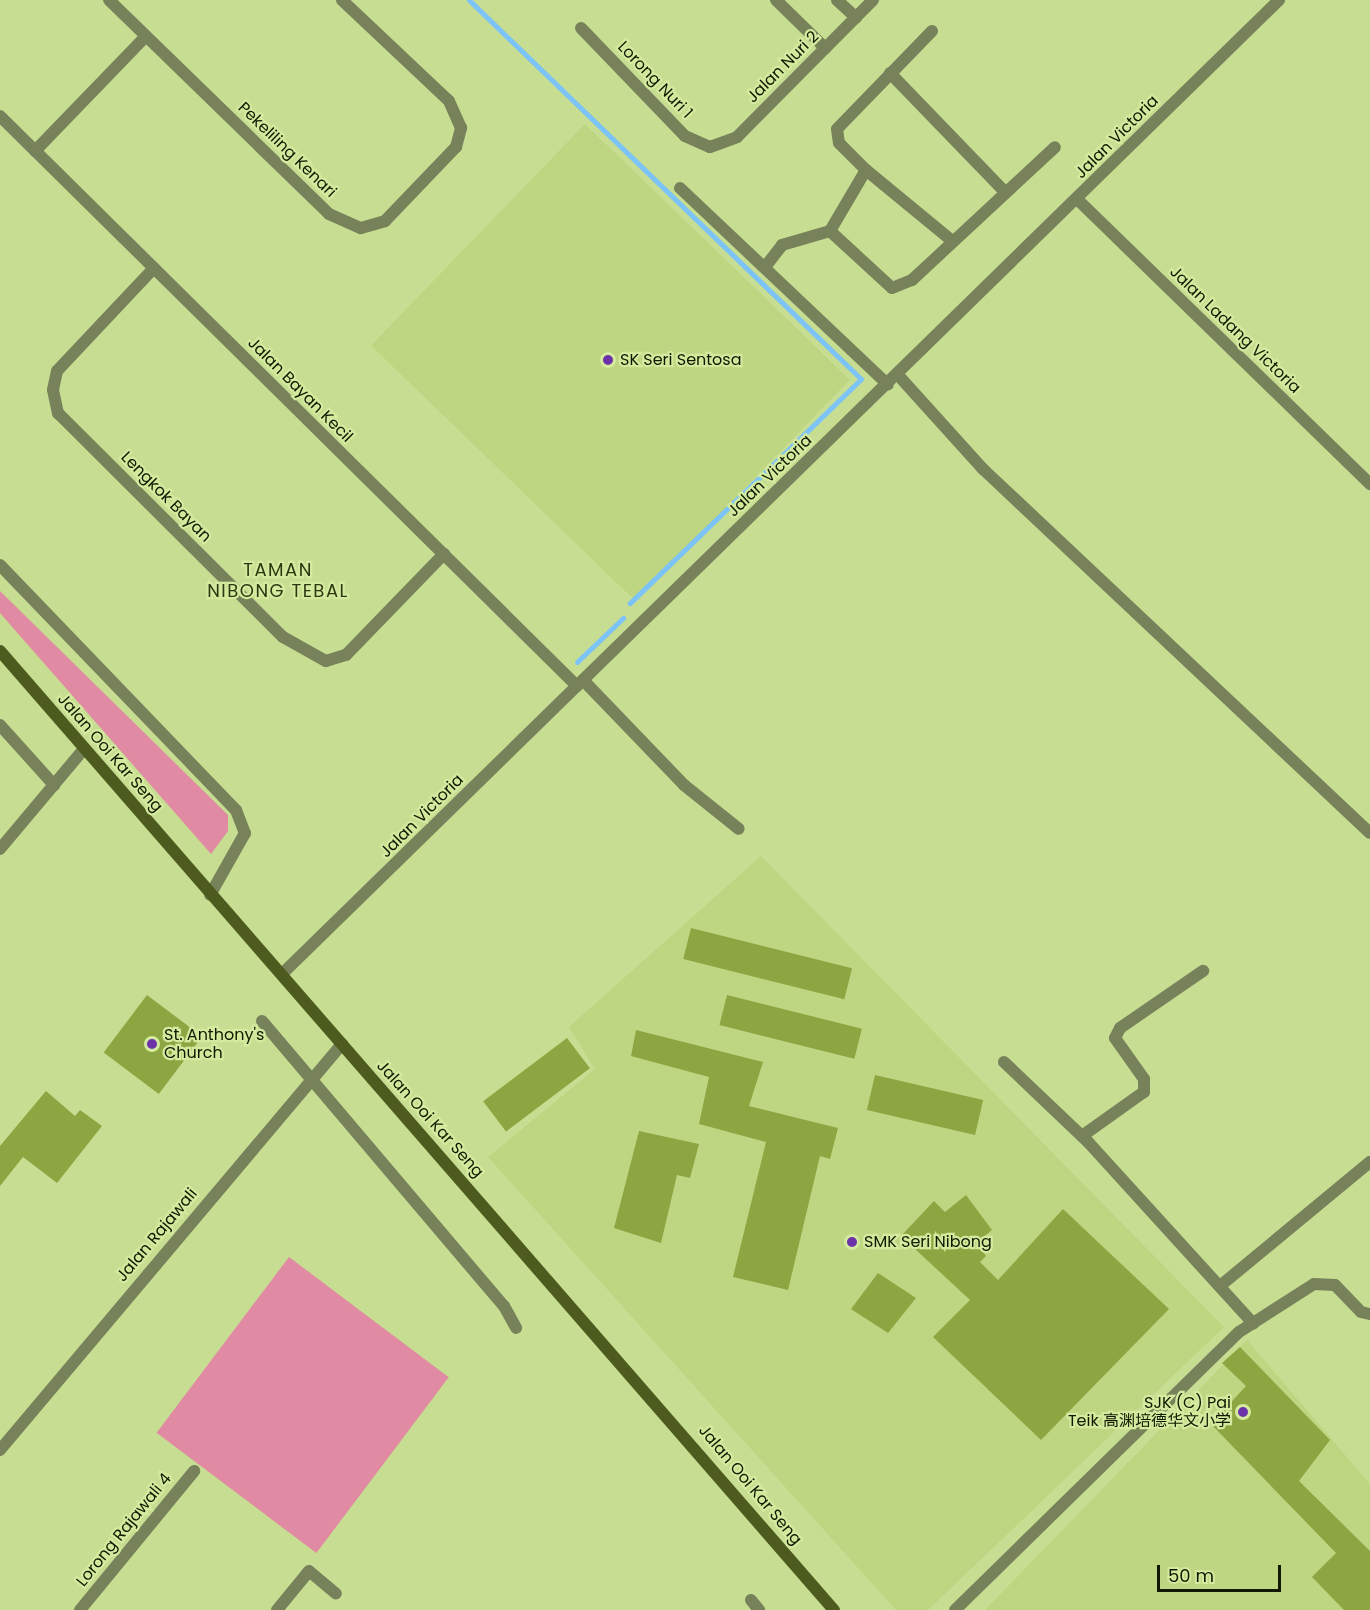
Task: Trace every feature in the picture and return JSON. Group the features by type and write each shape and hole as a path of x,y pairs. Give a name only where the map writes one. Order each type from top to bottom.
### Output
{"main road":[{"name":"Jalan Ooi Kar Seng","path":"0,651 834,1610"}],"street":[{"name":"Pekeliling Kenari","path":"109,0 329,214 361,228 385,221 456,147 461,128 449,101 342,0"},
{"path":"776,0 825,48"},
{"path":"837,0 856,18"},
{"name":"Jalan Nuri 2","path":"710,147 737,136 873,0"},
{"name":"Jalan Victoria","path":"282,974 888,385 1279,0"},
{"name":"Lorong Nuri 1","path":"581,28 685,136 710,147"},
{"path":"932,31 837,129 839,143 866,170 952,241"},
{"path":"35,151 145,37"},
{"path":"890,73 1005,192"},
{"name":"Jalan Bayan Kecil","path":"0,116 444,554 684,785 738,829"},
{"path":"830,231 892,288 912,280 1055,147"},
{"path":"765,267 782,245 830,231 866,170"},
{"path":"680,188 888,385"},
{"name":"Jalan Ladang Victoria","path":"1077,199 1370,484"},
{"name":"Lengkok Bayan","path":"154,268 57,371 52,390 58,413 283,637 326,661 345,656 444,554"},
{"path":"898,375 983,469 1370,833"},
{"path":"0,564 236,810 244,833 210,894"},
{"path":"0,725 54,785"},
{"path":"0,849 84,749"},
{"path":"1082,1136 1144,1092 1144,1079 1115,1038 1120,1028 1203,971"},
{"path":"262,1021 312,1076 504,1306 516,1328"},
{"name":"Jalan Rajawali","path":"0,1450 312,1076 342,1044"},
{"path":"1004,1062 1082,1136 1253,1323"},
{"path":"1220,1286 1370,1162"},
{"path":"955,1610 1253,1323 1314,1284 1335,1285 1361,1312 1370,1314"},
{"name":"Lorong Rajawali 4","path":"82,1609 194,1471"},
{"path":"277,1610 309,1571 336,1594"},
{"path":"751,1600 759,1610"}],"shaded area":[{"name":"SK Seri Sentosa","path":"585,124 850,380 636,601 371,346"},
{"path":"0,591 228,815 228,831 211,854 0,613"},
{"name":"SMK Seri Nibong","path":"761,856 1224,1327 928,1610 896,1610 488,1157 595,1069 569,1027"},
{"path":"289,1257 449,1377 316,1553 157,1433"},
{"name":"SJK (C) Pai Teik 高渊培德华文小学","path":"1247,1340 1370,1484 1370,1610 985,1610"}],"building":[{"path":"691,928 852,968 844,999 683,959"},
{"name":"St. Anthony's Church","path":"147,995 202,1037 159,1094 104,1053"},
{"path":"727,995 862,1029 854,1059 720,1025"},
{"path":"636,1030 763,1062 749,1106 838,1128 830,1159 820,1156 788,1290 733,1277 766,1142 699,1124 709,1077 631,1056"},
{"path":"567,1038 590,1068 506,1132 483,1101"},
{"path":"875,1075 983,1100 975,1135 867,1110"},
{"path":"46,1091 75,1116 80,1110 102,1126 57,1183 23,1157 0,1186 0,1146"},
{"path":"639,1131 699,1144 690,1178 677,1175 661,1243 614,1228"},
{"path":"966,1195 992,1230 977,1242 986,1256 980,1262 998,1280 1063,1209 1169,1309 1041,1440 933,1337 970,1300 901,1236 934,1201 945,1212"},
{"path":"878,1273 916,1298 888,1333 851,1309"},
{"path":"1240,1347 1330,1440 1299,1481 1370,1551 1370,1610 1344,1610 1312,1577 1336,1553 1211,1424 1246,1386 1222,1363"}],"waterway":[{"path":"469,0 861,379 630,603"},
{"path":"577,662 623,618"}],"place":[{"name":"SK Seri Sentosa","path":"608,360"},
{"name":"St. Anthony's Church","path":"152,1044"},
{"name":"SMK Seri Nibong","path":"852,1242"},
{"name":"SJK (C) Pai Teik 高渊培德华文小学","path":"1243,1412"}],"district":[{"name":"TAMAN NIBONG TEBAL","path":"278,581"}]}
